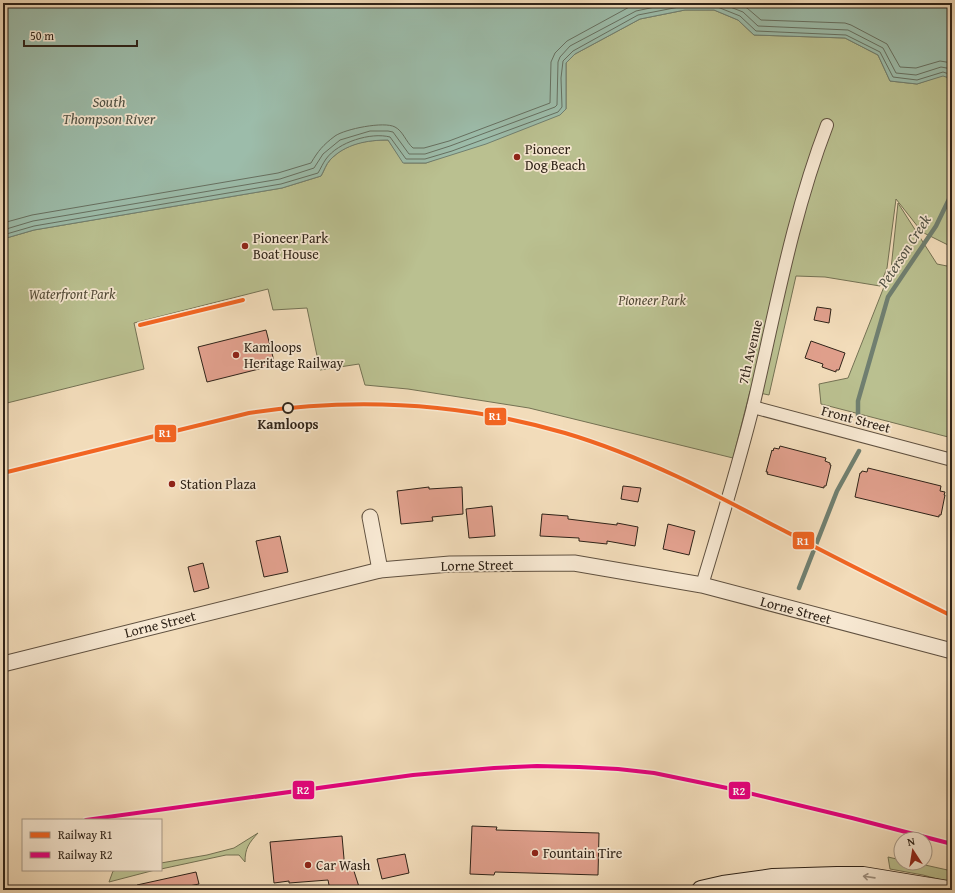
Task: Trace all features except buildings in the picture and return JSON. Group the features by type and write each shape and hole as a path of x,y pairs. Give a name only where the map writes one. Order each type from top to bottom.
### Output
{"main road":[{"path":"701,890 723,885 773,878 863,876 948,890"}],"street":[{"name":"7th Avenue","path":"702,585 725,511 752,407 799,210 819,146 827,126"},
{"name":"Front Street","path":"752,407 952,460"},
{"path":"370,517 380,570"},
{"name":"Lorne Street","path":"3,664 380,570 450,564 574,563 702,585 952,651"}],"green space":[{"name":"Pioneer Park","path":"685,10 714,10 738,20 754,35 845,38 878,55 890,81 917,84 943,75 952,79 952,247 922,232 896,199 887,268 880,286 825,277 796,276 769,395 750,391 733,458 529,408 408,389 365,385 359,364 320,370 307,308 273,310 268,289 134,323 144,369 3,404 3,239 34,230 282,188 321,176 326,166 336,154 350,146 365,142 388,140 404,163 426,163 566,109 566,63 575,54 640,19"},
{"path":"898,203 937,264 952,267 952,438 821,404 819,384 848,378 891,269"},
{"path":"258,833 248,846 245,862 239,855 226,855 162,869 162,863 207,855 234,848"},
{"path":"888,857 893,858 893,870 890,869"},
{"path":"933,867 952,871 952,883 901,871 933,871"},
{"path":"113,871 151,871 109,882"}],"water":[{"name":"South Thompson River","path":"3,3 952,3 952,79 943,76 917,84 890,81 878,55 845,38 754,35 738,20 714,10 685,10 640,19 575,54 566,63 566,109 560,115 486,144 426,163 403,163 388,140 364,142 342,150 329,162 321,176 282,188 34,230 3,239"}],"waterway":[{"name":"Peterson Creek","path":"858,417 858,401 888,297 936,226 952,193"},
{"name":"Peterson Creek","path":"799,588 837,491 859,451"}],"rail line":[{"name":"R1","path":"140,325 243,300"},
{"name":"R1","path":"3,473 249,413 289,408 368,404 448,409 526,423 565,433 625,454 682,479 952,616"},
{"name":"R2","path":"93,819 413,775 494,768 537,766 579,767 654,773 732,789 952,844"}],"place":[{"name":"Pioneer Dog Beach","path":"517,157"},
{"name":"Pioneer Park Boat House","path":"245,246"},
{"name":"Kamloops Heritage Railway","path":"236,355"},
{"name":"Kamloops","path":"288,408"},
{"name":"Station Plaza","path":"172,484"},
{"name":"Fountain Tire","path":"535,853"},
{"name":"Car Wash","path":"308,865"}],"park label":[{"name":"Waterfront Park","path":"72,294"}]}
